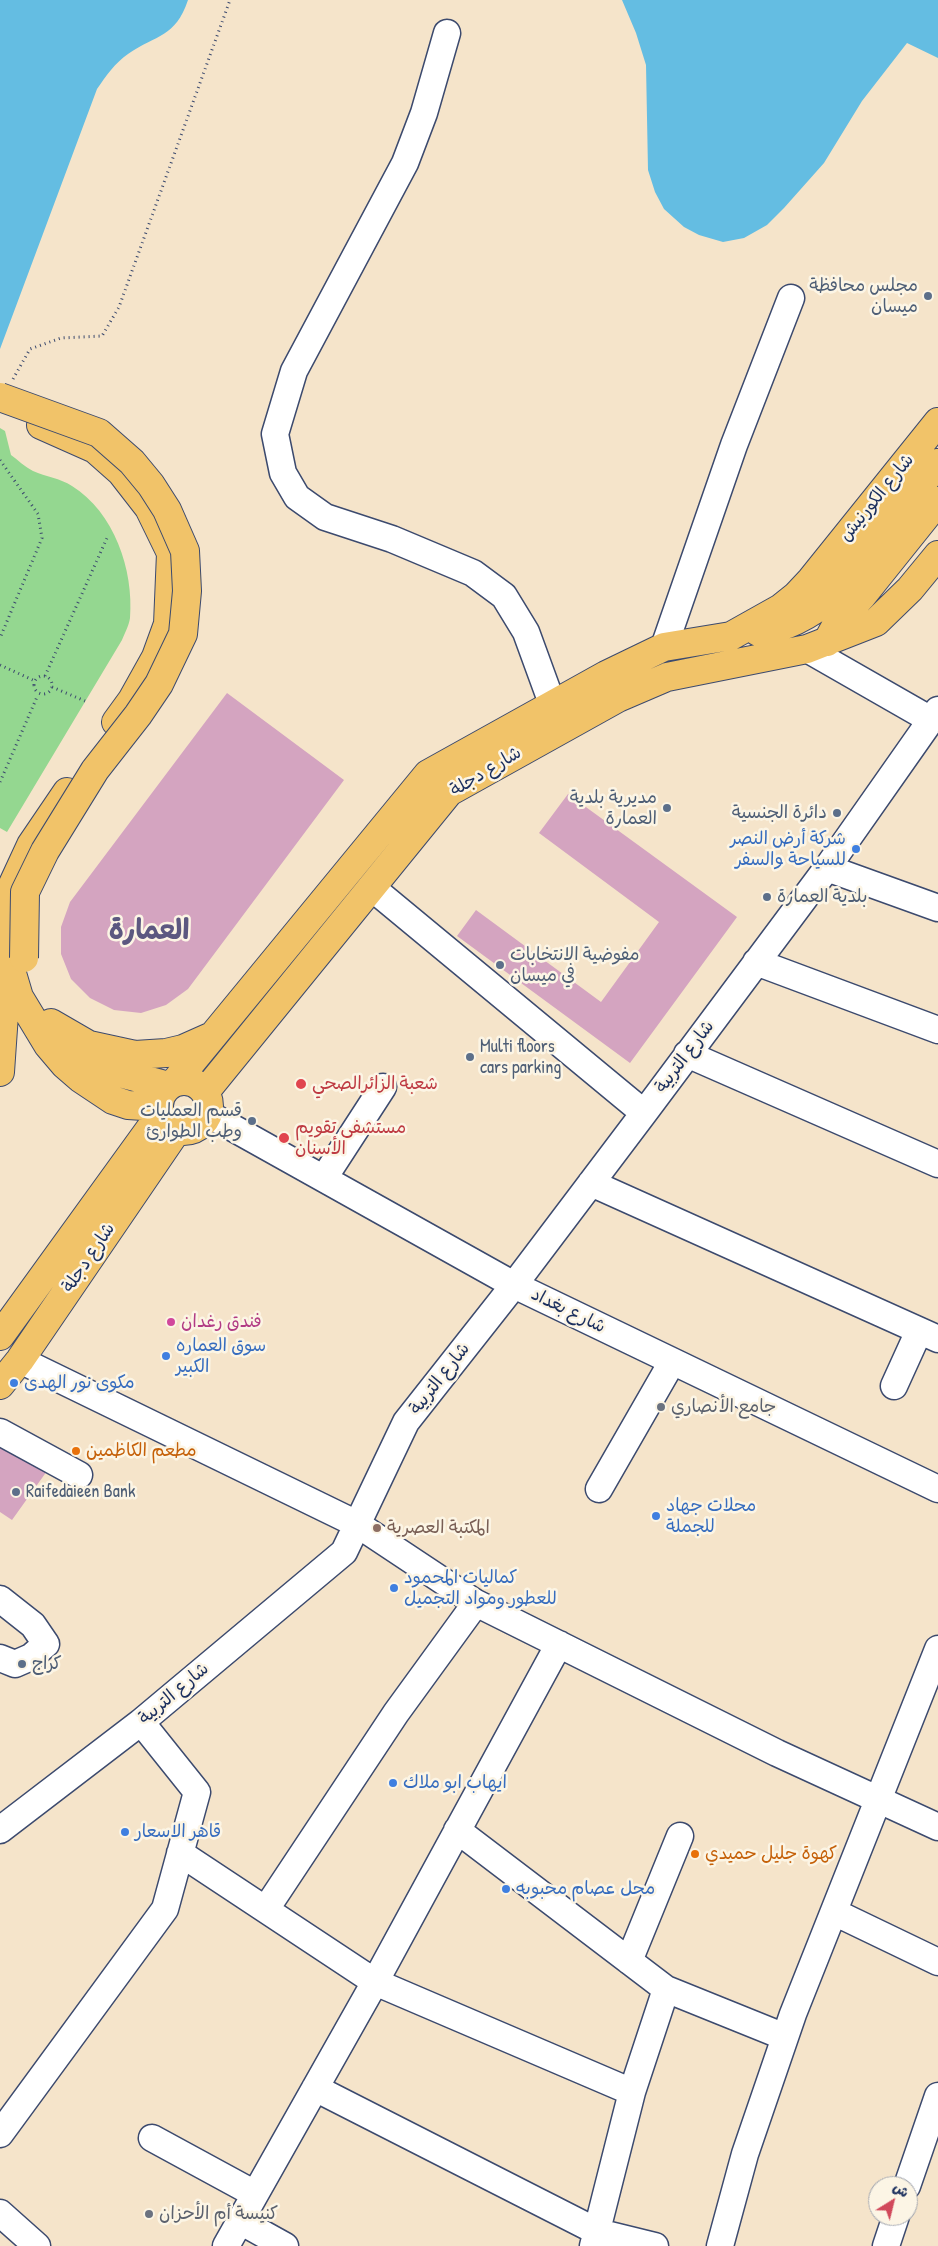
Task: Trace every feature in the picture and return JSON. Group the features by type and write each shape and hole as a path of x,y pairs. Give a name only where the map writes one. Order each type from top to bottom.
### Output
{"main road":[{"path":"0,1072 25,892 45,851 90,778 138,715 158,684 183,634 187,591 185,551 167,510 151,485 132,462 99,433 6,389"},
{"path":"0,410 68,435 95,449 121,472 148,508 171,553 168,624 156,657 132,700 32,845 14,884 19,997 48,1045 65,1065 80,1078 113,1100 128,1105 168,1104 192,1082 206,1103"},
{"name":"شارع الكورنيش","path":"835,551 938,422"},
{"path":"817,646 838,622 853,589 938,463"},
{"path":"853,589 938,502"},
{"name":"شارع دجلة","path":"731,636 781,608 796,596 835,551"},
{"name":"شارع دجلة","path":"168,1104 192,1130 204,1121 206,1103 371,888 448,792 610,702 667,676 817,646 876,622 910,589 938,555"},
{"name":"شارع دجلة","path":"0,1336 168,1104 213,1035 428,774 606,675 664,647 767,631 796,621 853,589"},
{"path":"16,957 51,1023 74,1054 89,1065 168,1104"},
{"path":"51,1023 89,1045 135,1055 166,1053 182,1049 213,1035"},
{"name":"شارع دجلة","path":"0,1385 20,1360 168,1104"}],"street":[{"path":"447,33 424,113 405,163 294,371 275,434 282,473 297,497 325,517 392,539 472,573 504,596 526,632 553,706"},
{"path":"664,647 734,444 791,298"},
{"path":"817,646 934,715"},
{"name":"شارع التربية","path":"0,1830 141,1722 344,1552 406,1422 514,1285 827,868 934,715"},
{"path":"827,868 938,908"},
{"path":"371,888 644,1113"},
{"path":"756,962 938,1030"},
{"path":"687,1054 938,1164"},
{"path":"324,1178 384,1087"},
{"name":"شارع بغداد","path":"206,1103 324,1178 514,1285 938,1489"},
{"path":"591,1183 929,1335 894,1386"},
{"path":"20,1360 357,1524 476,1603 777,1753 938,1827"},
{"path":"600,1489 672,1362"},
{"path":"0,1432 79,1475"},
{"path":"0,1599 33,1625 46,1644 31,1657 16,1664 0,1658"},
{"path":"266,1909 396,1713 476,1603"},
{"path":"226,2246 375,1982 559,1644"},
{"path":"720,2246 745,2154 785,2038 938,1649"},
{"path":"0,2134 164,1909 197,1792 141,1722"},
{"path":"457,1830 666,1989 785,2038"},
{"path":"629,1961 680,1836"},
{"path":"180,1853 375,1982 632,2092"},
{"path":"834,1912 938,1962"},
{"path":"596,2239 632,2092 666,1989"},
{"path":"315,2088 596,2239 655,2246"},
{"path":"910,2176 938,2096"},
{"path":"152,2138 255,2194"},
{"path":"0,2213 36,2246"},
{"path":"240,2221 285,2246"},
{"path":"886,2246 893,2226"}],"path":[{"path":"6,389 30,349 61,338 102,336 114,314 230,0"},
{"path":"0,460 38,514 42,538 0,638"},
{"path":"45,676 107,538"},
{"path":"0,665 35,681"},
{"path":"39,676 45,676 52,681 52,687 49,692 40,694 35,690 35,681 39,676"},
{"path":"52,687 85,701"},
{"path":"0,782 38,696"}],"green space":[{"path":"0,428 5,431 11,455 33,471 72,486 87,497 99,511 110,527 118,544 129,581 130,600 130,618 122,640 7,832 0,828"}],"water":[{"path":"0,0 188,0 183,12 171,29 138,47 119,61 97,89 0,349"},
{"path":"622,0 938,0 938,58 907,43 862,101 824,163 784,208 767,225 744,238 723,242 699,235 684,227 664,209 655,192 648,170 646,65 636,33"}],"building":[{"path":"227,693 344,780 188,989 166,1005 141,1013 114,1010 90,998 71,979 61,954 61,927 70,902"},
{"path":"568,794 737,917 630,1063 457,936 476,910 601,1002 659,922 539,833"},
{"name":"Raifedaieen Bank","path":"0,1444 47,1471 12,1520 0,1512"}],"place":[{"name":"مجلس محافظة ميسان","path":"928,296"},
{"name":"مديرية بلدية العمارة","path":"667,808"},
{"name":"دائرة الجنسية","path":"837,813"},
{"name":"شركة أرض النصر للسياحة والسفر","path":"856,849"},
{"name":"بلدية العمارة","path":"767,897"},
{"name":"مفوضية الانتخابات في ميسان","path":"500,965"},
{"name":"Multi floors cars parking","path":"470,1057"},
{"name":"شعبة الزائرالصحي","path":"301,1084"},
{"name":"قسم العمليات وطب الطوارئ","path":"252,1121"},
{"name":"مستشفى تقويم الأسنان","path":"284,1138"},
{"name":"فندق رغدان","path":"171,1322"},
{"name":"سوق العماره الكبير","path":"166,1356"},
{"name":"مكوى نور الهدى","path":"14,1383"},
{"name":"جامع الأنصاري","path":"661,1407"},
{"name":"مطعم الكاظمين","path":"76,1451"},
{"name":"Raifedaieen Bank","path":"16,1492"},
{"name":"محلات جهاد للجملة","path":"656,1516"},
{"name":"المكتبة العصرية","path":"377,1528"},
{"name":"كماليات المحمود للعطور ومواد التجميل","path":"394,1588"},
{"name":"كراج","path":"22,1664"},
{"name":"ايهاب ابو ملاك","path":"393,1783"},
{"name":"قاهر الاسعار","path":"125,1832"},
{"name":"كهوة جليل حميدي","path":"695,1854"},
{"name":"محل عصام محبوبه","path":"506,1889"},
{"name":"كنيسة أم الأحزان","path":"149,2214"}],"district":[{"name":"العمارة","path":"149,932"}]}
